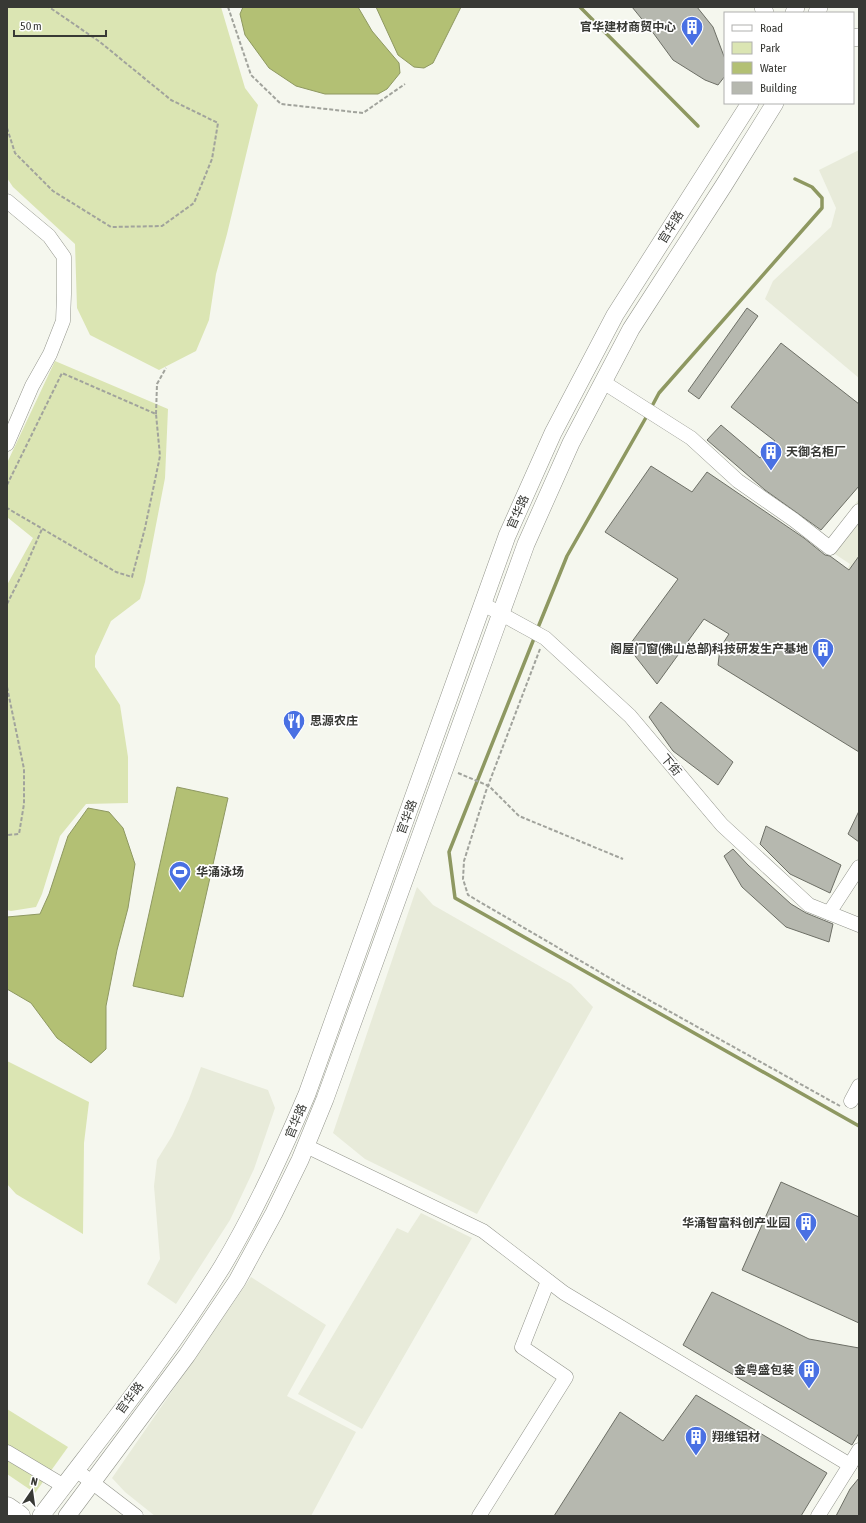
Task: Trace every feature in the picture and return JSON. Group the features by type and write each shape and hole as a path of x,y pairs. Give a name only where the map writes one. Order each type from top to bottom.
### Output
{"main road":[{"name":"官华路","path":"41,1516 173,1341 222,1266 257,1203 283,1151 308,1094 507,536 553,433 615,315 749,104"},
{"name":"官华路","path":"67,1516 187,1355 237,1281 274,1213 306,1146 325,1099 501,614 533,530 571,442 631,329 774,104"}],"street":[{"path":"7,201 49,236 64,257 64,294 63,321 50,354 32,386 7,444"},
{"path":"603,382 691,438 738,481 794,520 830,548 859,511"},
{"name":"下街","path":"483,604 545,638 630,716 722,826 809,905 859,925"},
{"path":"829,913 859,867"},
{"path":"847,1104 859,1086"},
{"path":"306,1146 483,1231 564,1293 850,1465"},
{"path":"479,1516 566,1378 522,1347 548,1281"},
{"path":"818,1516 859,1450"},
{"path":"7,1452 64,1486"},
{"path":"76,1470 136,1516"}],"path":[{"path":"7,128 15,153 53,191 111,227 162,226 194,203 212,159 218,123 171,100 100,42 49,7"},
{"path":"228,7 251,75 281,104 363,113 404,84"},
{"path":"7,508 116,572 132,577 145,528 160,456 156,414 157,384 166,368"},
{"path":"7,485 62,372 156,414"},
{"path":"7,604 43,528"},
{"path":"545,638 537,655 489,786 486,790 464,860 463,879 468,895 620,984 847,1104"},
{"path":"7,687 24,769 24,804 19,834 7,835"},
{"path":"445,768 489,786 519,816 623,859"}],"shaded area":[{"path":"859,150 859,378 765,299 773,281 831,227 836,208 819,170"},
{"path":"859,499 859,600 838,587 850,564 823,546"},
{"path":"417,887 433,905 571,984 593,1007 477,1214 365,1159 333,1133"},
{"path":"201,1067 268,1090 275,1108 254,1169 230,1220 176,1304 147,1284 160,1259 154,1186 157,1160 172,1136 189,1099"},
{"path":"421,1213 472,1238 362,1429 298,1394 397,1228 408,1233"},
{"path":"251,1277 326,1325 287,1396 356,1432 311,1516 155,1516 125,1492 112,1478"}],"green space":[{"path":"7,7 221,7 245,88 258,105 216,274 209,320 196,351 159,370 90,335 77,308 75,244 13,187 7,178"},
{"path":"55,361 168,409 165,478 145,582 140,599 111,621 95,656 95,667 120,705 128,757 128,803 86,804 60,836 42,894 36,907 11,911 7,910 7,585 33,538 7,517 7,463"},
{"path":"7,1061 89,1102 84,1143 83,1234 16,1194 7,1184"},
{"path":"7,1409 68,1447 35,1493 7,1474"}],"water":[{"path":"243,7 358,7 372,31 399,63 400,73 387,89 378,94 325,94 296,86 269,68 245,35 240,14"},
{"path":"376,7 461,7 433,63 424,68 414,67 398,55"},
{"name":"华涌泳场","path":"177,787 228,798 183,997 133,986"},
{"path":"88,808 109,812 123,828 135,864 128,908 117,950 106,1006 106,1049 91,1063 57,1038 31,1003 7,989 7,917 40,914 49,894 68,836"}],"building":[{"name":"官华建材商贸中心","path":"632,7 697,7 713,27 724,56 724,77 718,85 705,80 673,60"},
{"path":"747,308 758,316 699,399 688,391"},
{"path":"781,343 859,404 859,486 821,530 765,490 707,440 721,425 760,458 775,441 731,407"},
{"path":"651,466 692,492 707,472 804,538 825,555 830,556 849,570 859,556 859,752 718,665 720,648 729,634 704,619 657,684 628,647 678,579 605,532"},
{"path":"661,702 733,762 718,785 673,751 649,717"},
{"path":"859,811 859,842 848,834"},
{"path":"766,826 841,865 830,893 790,874 760,844"},
{"path":"733,849 748,865 791,904 806,913 833,924 829,942 786,927 742,887 724,856"},
{"name":"华涌智富科创产业园","path":"781,1182 859,1217 859,1323 742,1270"},
{"name":"金粤盛包装","path":"712,1292 809,1339 859,1348 859,1433 852,1445 683,1345"},
{"name":"翔维铝材","path":"696,1395 827,1473 801,1516 554,1516 620,1412 663,1441"},
{"path":"859,1478 859,1516 836,1516 850,1489"}],"waterway":[{"path":"580,7 698,126"},
{"path":"651,408 659,393 822,208 822,198 812,187 795,179"},
{"path":"537,630 567,556 648,414"},
{"path":"535,636 449,852 455,898 859,1126"}],"place":[{"name":"官华建材商贸中心","path":"692,46"},
{"name":"天御名柜厂","path":"771,472"},
{"name":"阁屋门窗(佛山总部)科技研发生产基地","path":"823,668"},
{"name":"思源农庄","path":"294,740"},
{"name":"华涌泳场","path":"180,892"},
{"name":"华涌智富科创产业园","path":"806,1242"},
{"name":"金粤盛包装","path":"809,1390"},
{"name":"翔维铝材","path":"696,1456"}]}
